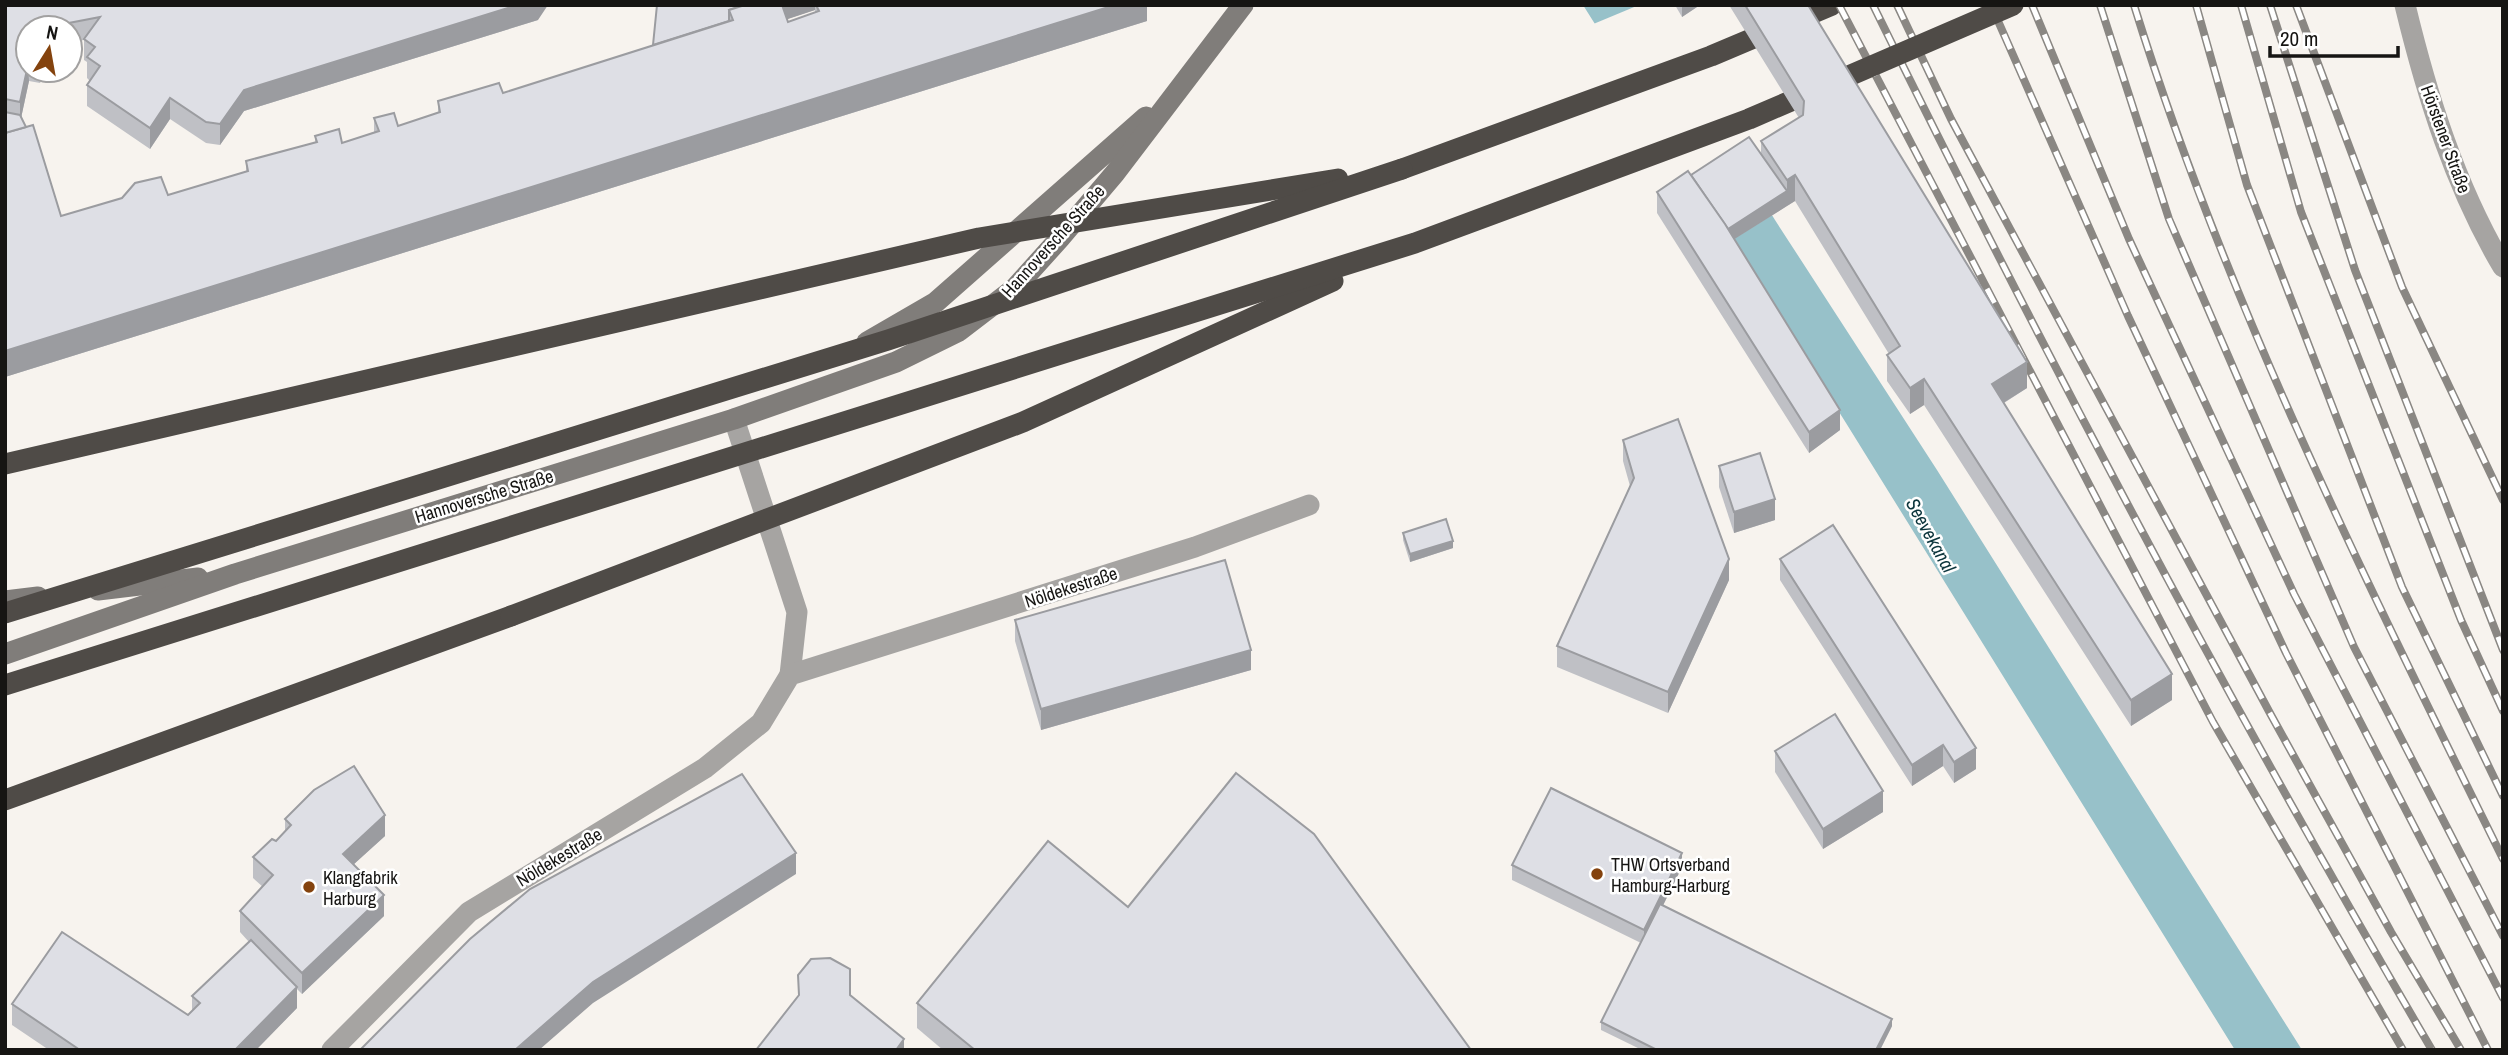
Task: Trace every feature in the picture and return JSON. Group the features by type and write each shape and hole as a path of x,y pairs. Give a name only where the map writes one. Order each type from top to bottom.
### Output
{"highway":[{"path":"5,613 888,340 1402,169 1711,56 1832,5"},
{"path":"5,685 1415,243 1749,119 2013,5"},
{"path":"5,464 979,238 1402,169"},
{"path":"5,800 511,616 1023,422 1415,243"}],"main road":[{"name":"Hannoversche Straße","path":"5,654 235,574 734,419 896,362 959,331 1024,278 1115,173 1243,5"},
{"name":"Hannoversche Straße","path":"734,419 936,302 1185,83"},
{"name":"Hannoversche Straße","path":"5,601 235,574"}],"street":[{"name":"Hörstener Straße","path":"2405,5 2422,75 2449,155 2483,234 2503,267"},
{"name":"Nöldekestraße","path":"332,1050 469,912 705,768 761,723 790,675 797,612 734,419"},
{"name":"Nöldekestraße","path":"790,675 1195,547 1309,505"}],"water":[{"name":"Seevekanal","path":"1583,5 1642,5 1775,220 1937,470 2302,1050 2235,1050"}],"pier":[{"path":"1639,5 1647,5 1760,188 1707,208 1591,25"}],"building":[{"path":"5,5 517,5 244,90 220,124 206,122 170,98 150,128 87,85 100,66 87,57 95,47 84,39 100,17 84,20 84,14 14,14 14,84 24,84 20,102 5,99"},
{"path":"657,5 745,5 729,10 729,21 653,45"},
{"path":"745,5 782,5 788,22 819,11 816,5 1115,5 5,351 5,133 33,125 61,216 122,198 135,183 161,177 168,195 248,171 246,161 317,142 315,136 339,129 342,143 379,131 374,118 394,113 398,126 440,112 438,101 499,83 503,93 733,20 729,10"},
{"path":"1745,5 1808,5 2027,362 1992,384 2172,674 2131,700 1924,379 1910,388 1887,355 1900,346 1795,175 1787,180 1761,141 1803,115 1804,101"},
{"path":"5,112 20,115 26,127 5,133"},
{"path":"1749,137 1787,191 1728,229 1691,175"},
{"path":"1688,171 1725,224 1840,410 1809,432 1657,192"},
{"path":"1678,419 1729,559 1668,692 1557,646 1634,478 1623,440"},
{"path":"1760,453 1775,499 1734,512 1719,466"},
{"path":"1446,519 1453,541 1410,554 1403,533"},
{"path":"1833,525 1976,748 1954,762 1943,745 1912,765 1780,559"},
{"path":"1225,560 1251,650 1041,709 1015,620"},
{"path":"1835,714 1883,791 1823,829 1775,751"},
{"name":"Klangfabrik Harburg","path":"354,766 385,815 343,854 384,895 302,973 240,911 273,875 253,857 272,839 276,841 291,825 285,819 314,790"},
{"path":"1236,773 1314,834 1471,1050 975,1050 917,1003 1048,841 1128,907"},
{"path":"742,774 796,853 593,982 515,1050 360,1050 470,939 530,889"},
{"name":"THW Ortsverband Hamburg-Harburg","path":"1551,788 1682,853 1644,930 1512,865"},
{"path":"1660,904 1892,1019 1876,1050 1657,1050 1601,1022"},
{"path":"62,932 188,1015 200,1003 192,996 251,940 297,987 235,1050 80,1050 12,1004"},
{"path":"830,958 850,969 850,995 904,1039 896,1050 756,1050 799,995 798,975 811,959"}],"railway":[{"path":"1839,5 2213,722 2403,1050"},
{"path":"1873,5 2006,270 2143,533 2285,793 2432,1050"},
{"path":"1897,5 1951,119 2271,715 2391,932 2461,1050"},
{"path":"1991,5 2128,316 2286,653 2488,1050"},
{"path":"2032,5 2129,239 2294,594 2503,998"},
{"path":"2100,5 2169,219 2354,647 2503,936"},
{"path":"2134,5 2211,225 2255,332 2350,545 2503,859"},
{"path":"2196,5 2247,185 2402,587 2503,796"},
{"path":"2241,5 2301,212 2461,620 2503,711"},
{"path":"2270,5 2355,270 2503,650"},
{"path":"2296,5 2402,287 2503,500"}],"place":[{"name":"THW Ortsverband Hamburg-Harburg","path":"1597,874"},
{"name":"Klangfabrik Harburg","path":"309,887"}]}
